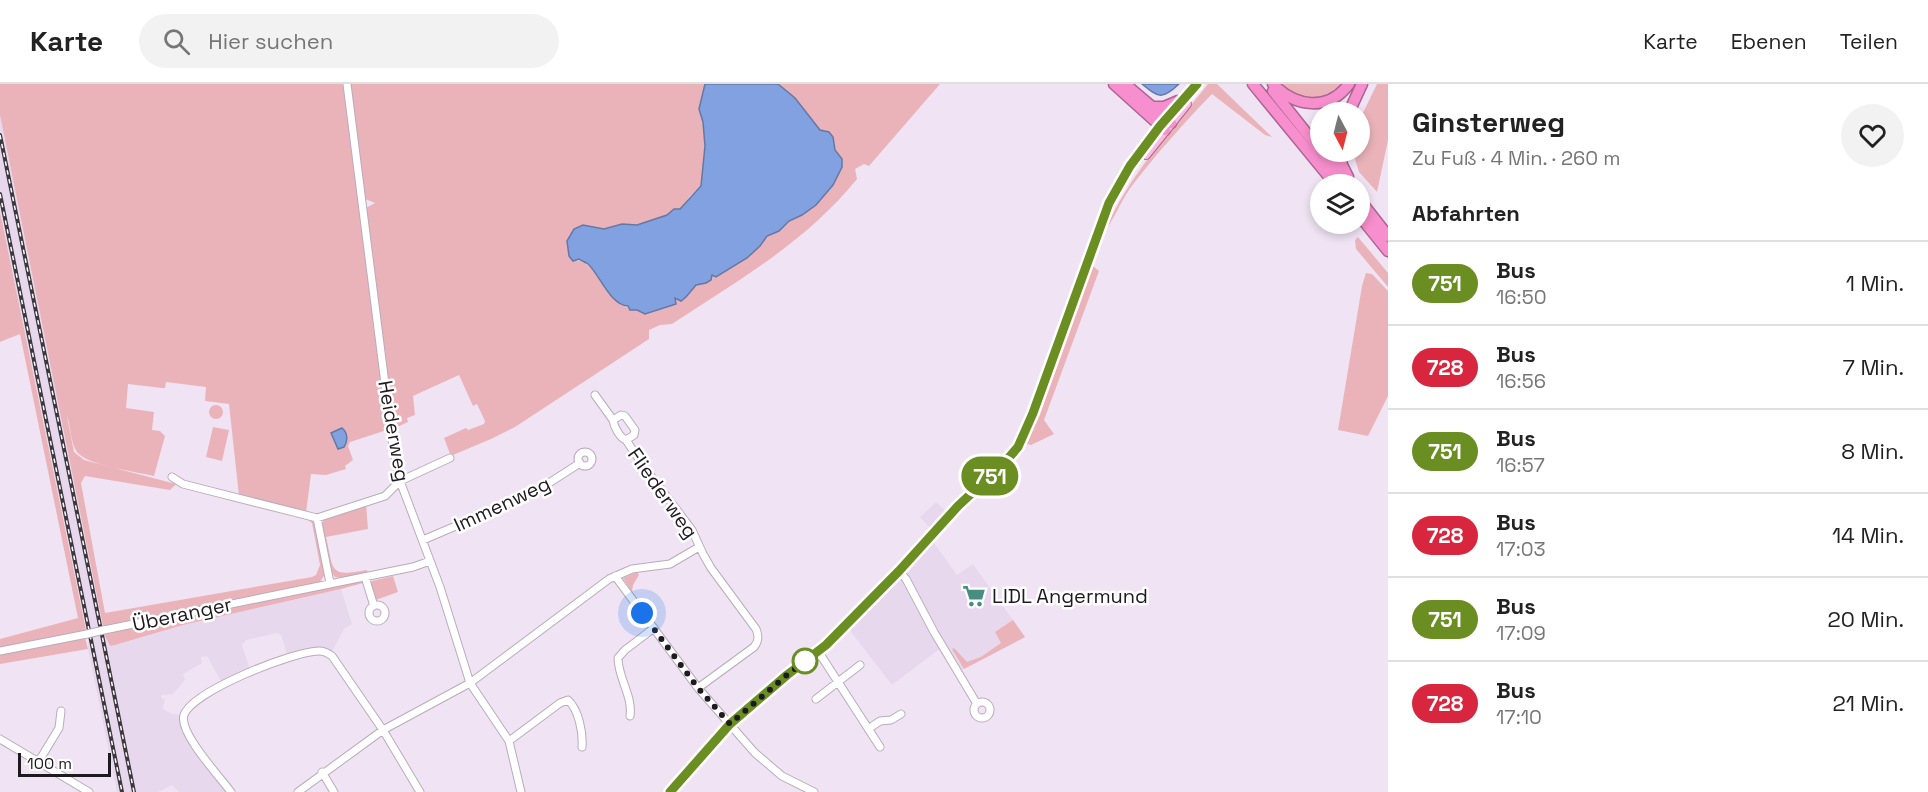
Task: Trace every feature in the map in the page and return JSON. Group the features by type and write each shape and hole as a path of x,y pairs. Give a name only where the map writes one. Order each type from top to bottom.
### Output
{"highway":[{"path":"1114,84 1166,124"},
{"path":"1125,84 1154,107 1166,124"},
{"path":"1253,84 1327,174"},
{"path":"1267,84 1310,137"},
{"path":"1273,84 1294,100 1314,104 1334,98 1349,84"},
{"path":"1354,102 1362,84"},
{"path":"1154,107 1182,102"},
{"path":"1330,162 1339,174"},
{"path":"1370,214 1388,236"},
{"path":"1370,229 1388,251"}],"main road":[{"path":"1166,124 1197,84"},
{"path":"670,792 730,724 818,651 899,571 958,506 1018,447 1033,413 1102,218 1115,191 1130,166 1203,84"}],"street":[{"name":"Heiderweg","path":"347,84 393,447 400,481 423,540 470,683 509,741 521,792"},
{"name":"Fliederweg","path":"595,395 613,420 622,438 626,440 692,530 711,567 759,635 754,647 698,688"},
{"name":"Fliederweg","path":"613,420 621,415 625,416 635,430 634,435 626,440"},
{"path":"172,477 183,484 317,518 385,496 400,481 450,458"},
{"name":"Immenweg","path":"423,540 535,492 579,463"},
{"path":"317,518 330,584"},
{"name":"Fliederweg","path":"298,792 322,772 383,730 470,683 615,576 632,569 670,564 699,547"},
{"name":"Überanger","path":"0,651 413,567 430,561"},
{"path":"899,571 906,579 977,704"},
{"path":"615,576 698,688 730,724 770,767 789,780 814,792"},
{"path":"365,577 374,606"},
{"path":"630,716 630,703 618,658 654,628"},
{"path":"231,792 187,732 183,719 188,706 251,671 314,651 325,651 332,656 383,730 420,792"},
{"path":"818,651 880,747"},
{"path":"816,699 860,665"},
{"path":"509,741 560,703 568,700 574,708 583,737 582,747"},
{"path":"39,761 58,728 61,711"},
{"path":"868,729 880,721 891,720 901,714"},
{"path":"0,739 89,792"},
{"path":"322,772 334,792"}],"shaded area":[{"path":"0,84 346,84 390,429 350,442 348,446 353,460 345,466 346,469 326,475 311,474 306,513 239,496 229,404 205,401 206,387 166,382 165,388 128,384 126,408 154,412 152,430 160,431 165,436 154,476 101,464 82,457 73,444 67,416 74,452 84,460 176,484 170,490 85,476 81,483 105,613 316,575 320,565 312,523 301,517 254,504 313,520 316,523 325,574 320,582 103,626 0,115"},
{"path":"348,84 705,84 699,109 703,122 705,146 701,186 680,210 674,209 667,215 637,225 622,224 604,229 595,227 569,256 573,261 585,263 591,268 610,295 618,302 645,314 664,306 675,298 681,301 696,285 711,275 716,276 747,258 767,236 779,231 789,221 816,205 833,185 842,167 842,159 835,150 833,137 829,132 820,130 795,98 778,84 940,84 869,166 864,164 855,169 857,179 837,202 771,259 672,324 660,325 649,330 649,339 515,427 453,455 450,454 444,438 466,428 468,430 484,424 485,421 477,404 473,406 459,375 413,396 415,415 407,418 408,422 393,429 363,213 366,208 375,203 365,199"},
{"path":"1208,84 1217,84 1272,137 1265,135 1212,94 1134,183 1105,231 1138,173"},
{"path":"1276,84 1345,84 1325,97 1311,100 1296,96"},
{"path":"1377,84 1388,84 1388,140 1377,192 1370,184 1370,174 1361,174 1356,162 1370,162 1368,102"},
{"path":"0,115 108,644 115,645 183,625 341,589 352,624 344,629 333,650 318,650 288,657 281,635 277,633 246,640 242,645 250,670 222,683 207,656 201,657 202,663 183,674 185,680 173,694 161,695 162,699 165,698 163,709 172,714 182,715 182,724 228,792 179,792 172,785 158,792 117,792 88,649 88,637 0,212"},
{"path":"0,212 86,630 0,648 0,639 78,618 20,334 0,342"},
{"path":"1358,237 1388,273 1388,287 1356,249 1355,240"},
{"path":"1093,266 1099,271 1044,420 1054,434 1031,445 1027,444"},
{"path":"1366,273 1372,274 1388,291 1388,396 1368,436 1338,430"},
{"path":"216,405 221,407 223,412 221,417 216,419 211,417 209,412 211,407"},
{"path":"213,427 229,430 222,461 206,457"},
{"path":"936,502 948,513 932,530 920,517"},
{"path":"366,503 368,529 326,537 330,558 335,569 346,573 367,570 368,573 343,578 335,577 330,570 320,527 326,516"},
{"path":"932,540 957,575 973,564 1025,637 958,672 903,571"},
{"path":"637,572 639,575 632,592 623,578"},
{"path":"393,576 398,592 373,601 370,584 372,581"},
{"path":"363,579 363,583 341,589 183,625 115,645 110,646 104,634"},
{"path":"895,580 906,580 942,647 892,685 848,628"},
{"path":"1013,620 1025,637 964,669 952,649 954,648 967,662 981,657 1001,643 995,632"},
{"path":"85,637 88,649 0,664 0,654"}],"water":[{"path":"705,84 778,84 795,98 820,130 829,132 833,137 835,150 842,159 842,167 833,185 816,205 789,221 779,231 767,236 747,258 716,277 712,275 711,280 706,283 696,285 681,301 675,298 676,304 645,314 637,310 630,310 628,306 616,301 588,264 579,259 573,261 569,256 567,241 574,229 583,225 604,229 622,224 637,225 667,215 674,209 680,209 701,186 705,146 703,122 699,109"},
{"path":"1142,84 1179,84 1168,93 1160,95"},
{"path":"342,428 347,440 344,447 338,449 331,433"}],"railway":[{"path":"0,135 134,792"},
{"path":"0,194 122,792"}],"bus line":[{"name":"751","path":"670,792 730,724 826,645 849,619 899,571 958,506 1018,447 1033,413 1109,203 1130,166 1160,126 1197,84"}],"place":[{"name":"LIDL Angermund","path":"974,596"}],"route":[{"path":"642,613 698,688 730,724 807,660 805,661"}]}
